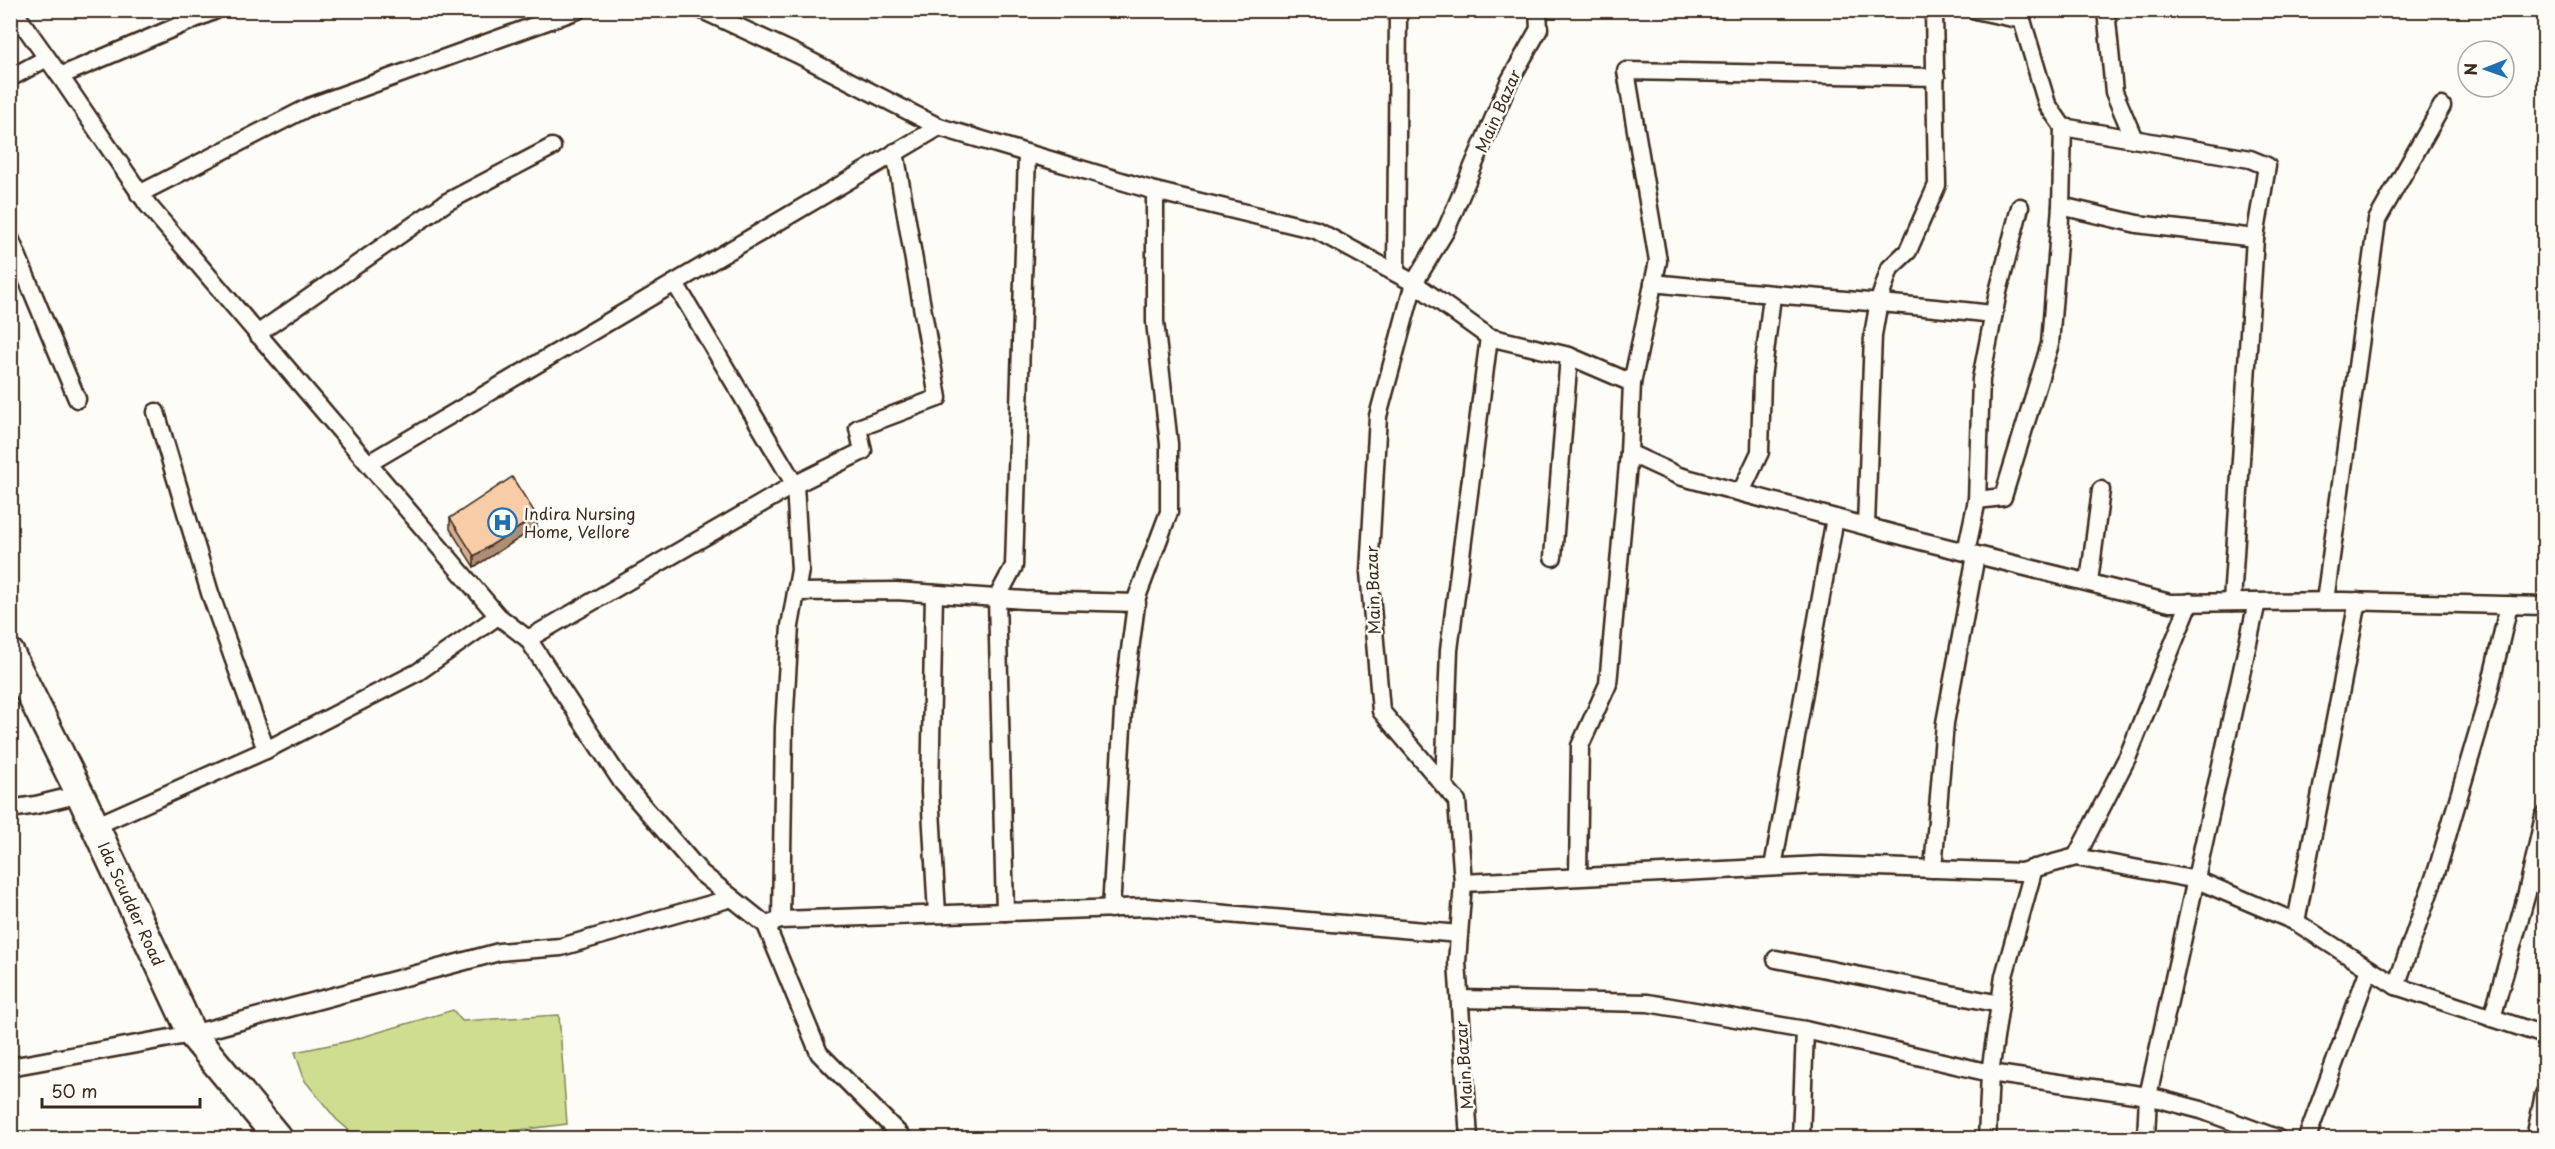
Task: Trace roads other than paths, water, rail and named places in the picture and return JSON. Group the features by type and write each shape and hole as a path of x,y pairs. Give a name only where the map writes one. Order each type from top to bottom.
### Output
{"main road":[{"name":"Ida Scudder Road","path":"10,653 80,794 192,1034 278,1138"}],"street":[{"path":"13,10 140,194 498,616 528,639 622,782 701,873 732,898 773,922 1147,907 1459,934"},
{"path":"60,76 216,10"},
{"path":"140,194 309,107 578,10"},
{"path":"702,10 797,54 939,127 1155,191 1316,230 1414,283 1489,337 1569,356 1632,383"},
{"path":"1396,273 1398,10"},
{"name":"Main Bazar","path":"1469,1138 1457,962 1463,883 1457,801 1381,711 1369,572 1378,416 1414,283 1446,230 1509,82 1539,29 1538,10"},
{"path":"1866,526 1873,335 1879,301 1890,268 1908,251 1937,185 1934,10"},
{"path":"1975,10 2022,20 2047,104 2063,127 2061,207 2050,344 2003,497 1977,500"},
{"path":"2106,10 2114,92 2134,139"},
{"path":"10,78 47,58"},
{"path":"1578,876 1580,746 1608,684 1629,453 1632,383 1658,261 1626,71 1936,77"},
{"path":"2325,601 2377,220 2442,106"},
{"path":"369,463 939,127"},
{"path":"2063,127 2250,159 2267,166 2255,238 2232,602"},
{"path":"257,334 447,202 552,147"},
{"path":"528,639 795,485 863,451 858,428 938,398 895,152"},
{"path":"1005,912 996,598 1014,566 1027,153"},
{"path":"1111,909 1124,695 1137,603 1169,512 1169,444 1155,322 1155,191"},
{"path":"1933,869 1945,723 1977,500 1981,379 1993,316 2020,207"},
{"path":"2061,207 2137,224 2255,238"},
{"path":"10,238 77,399"},
{"path":"675,283 795,485 800,570 790,626 773,922 819,1053 903,1138"},
{"path":"1653,283 1772,296 1879,301 1992,314 1993,316"},
{"path":"1741,492 1760,452 1762,378 1772,296"},
{"path":"1444,786 1449,650 1489,337"},
{"path":"1553,557 1569,356"},
{"path":"156,412 210,592 266,750"},
{"path":"1629,453 1679,476 2170,603 2325,601 2544,606"},
{"path":"2089,582 2101,490"},
{"path":"1773,867 1835,518"},
{"path":"796,591 896,591 996,598 1137,603"},
{"path":"934,594 930,792 937,914"},
{"path":"2076,857 2128,756 2190,602"},
{"path":"2146,1138 2148,1096 2257,602"},
{"path":"2296,922 2358,602"},
{"path":"2396,986 2438,867 2476,737 2509,605"},
{"path":"95,826 266,750 418,672 498,616"},
{"path":"10,809 80,794"},
{"path":"2492,1018 2527,892 2544,816"},
{"path":"1463,883 1821,865 2021,872 2076,857 2197,880 2296,922 2396,986 2544,1035"},
{"path":"1987,1138 1990,1073 2004,976 2034,868"},
{"path":"10,1067 192,1034 499,952 561,947 732,898"},
{"path":"1776,959 2000,1004"},
{"path":"2307,1138 2369,969"},
{"path":"1460,999 1648,1003 1805,1030 1990,1073 2148,1096 2201,1110 2277,1138"},
{"path":"1801,1138 1805,1030"},
{"path":"2535,1138 2544,1094"}],"place":[{"name":"Indira Nursing Home, Vellore","path":"503,523"}]}
